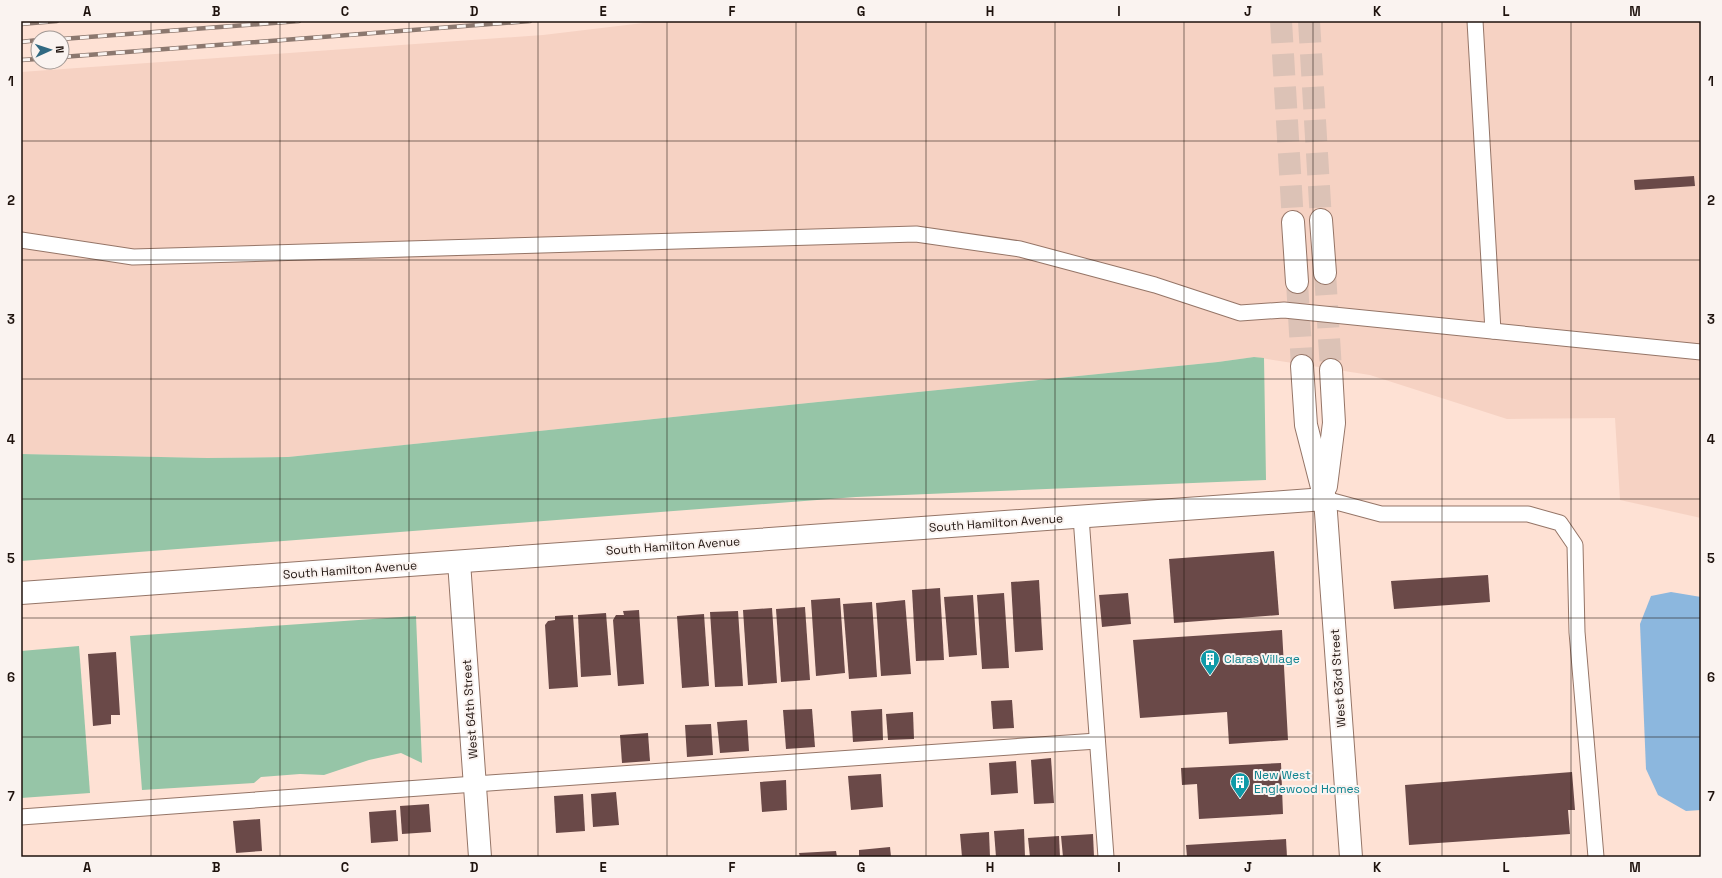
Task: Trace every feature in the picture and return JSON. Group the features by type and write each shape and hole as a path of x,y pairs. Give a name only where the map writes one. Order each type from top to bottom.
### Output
{"street":[{"path":"1321,220 1325,274"},
{"path":"1293,222 1297,282"},
{"name":"West 63rd Street","path":"1302,366 1306,425 1325,499 1351,857"},
{"name":"West 63rd Street","path":"1325,499 1334,423 1331,370"},
{"name":"South Hamilton Avenue","path":"21,593 1325,499"},
{"name":"West 64th Street","path":"459,562 480,857"}],"lane":[{"path":"1474,21 1493,331"},
{"path":"21,240 133,257 916,234 1020,249 1155,285 1240,313 1284,310 1701,352"},
{"path":"1325,499 1381,514 1528,514 1560,523 1575,545 1577,632 1596,857"},
{"path":"1081,517 1106,857"},
{"path":"21,817 1097,741"}],"shaded area":[{"path":"660,21 1701,21 1701,518 1620,500 1615,418 1507,419 1370,375 1254,357 1218,362 288,457 207,458 21,454 21,72 70,70 70,69 543,35"}],"green space":[{"path":"1254,357 1264,358 1266,480 856,497 21,561 21,454 207,458 288,457 1218,362"},
{"path":"416,616 422,763 401,753 369,760 324,775 300,774 261,777 254,783 142,790 130,636"},
{"path":"79,646 90,793 21,798 21,651"}],"water":[{"path":"1671,592 1701,597 1701,810 1686,811 1658,795 1646,769 1640,624 1651,596"}],"building":[{"path":"1694,176 1695,186 1635,190 1634,180"},
{"path":"1274,551 1279,615 1174,623 1169,559"},
{"path":"1488,575 1490,602 1394,609 1391,581"},
{"path":"1039,580 1043,650 1015,652 1011,582"},
{"path":"940,588 944,660 916,661 912,590"},
{"path":"1004,593 1009,668 982,669 977,595"},
{"path":"1128,593 1131,624 1102,627 1099,595"},
{"path":"973,595 977,655 949,657 944,597"},
{"path":"840,598 845,673 816,676 811,600"},
{"path":"905,600 911,674 881,676 876,603"},
{"path":"872,602 877,677 849,679 843,604"},
{"path":"805,607 810,680 781,682 776,609"},
{"path":"772,608 777,683 748,685 743,610"},
{"path":"639,610 644,684 618,686 613,620 616,615 624,615 623,611"},
{"path":"738,611 743,686 715,687 710,612"},
{"path":"606,613 611,675 581,677 578,615"},
{"path":"704,614 709,686 682,688 677,616"},
{"path":"573,615 578,687 549,689 545,625 548,621 555,620 555,616"},
{"name":"Claras Village","path":"1282,630 1288,740 1229,744 1227,712 1140,718 1133,640"},
{"path":"116,652 120,715 111,715 111,724 93,726 88,654"},
{"path":"1012,700 1014,728 993,729 991,701"},
{"path":"812,709 815,747 786,749 783,710"},
{"path":"882,709 883,740 853,742 851,711"},
{"path":"913,712 914,739 888,740 886,714"},
{"path":"747,720 749,751 720,753 717,722"},
{"path":"711,724 713,755 687,757 685,725"},
{"path":"648,733 650,761 622,763 620,735"},
{"path":"1051,758 1054,803 1034,804 1031,760"},
{"path":"1016,761 1018,793 991,795 989,763"},
{"name":"New West Englewood Homes","path":"1281,763 1283,814 1199,819 1197,784 1182,785 1181,768"},
{"path":"1572,772 1575,810 1568,810 1570,834 1409,845 1405,785"},
{"path":"881,774 883,807 851,810 848,776"},
{"path":"786,780 787,810 762,812 760,782"},
{"path":"616,792 619,825 593,827 591,794"},
{"path":"583,794 585,831 556,833 554,796"},
{"path":"429,804 431,832 402,834 400,806"},
{"path":"396,810 398,841 371,843 369,812"},
{"path":"260,819 262,851 236,853 233,821"},
{"path":"1024,829 1025,857 996,857 994,831"},
{"path":"989,832 990,857 962,857 960,834"},
{"path":"1093,834 1094,857 1063,857 1061,836"},
{"path":"1059,836 1060,857 1030,857 1028,838"},
{"path":"1286,839 1287,857 1187,857 1186,845"},
{"path":"890,847 891,857 859,857 859,850"},
{"path":"836,851 837,857 800,857 799,853"}],"tunnel":[{"path":"1281,21 1293,222"},
{"path":"1309,21 1321,220"},
{"path":"1325,273 1331,370"},
{"path":"1297,282 1302,366"}],"railway":[{"path":"21,24 57,21"},
{"path":"70,38 299,21"},
{"path":"70,56 530,21"},
{"path":"21,42 30,41"},
{"path":"21,60 30,59"}],"place":[{"name":"Claras Village","path":"1210,676"},
{"name":"New West Englewood Homes","path":"1240,799"}]}
